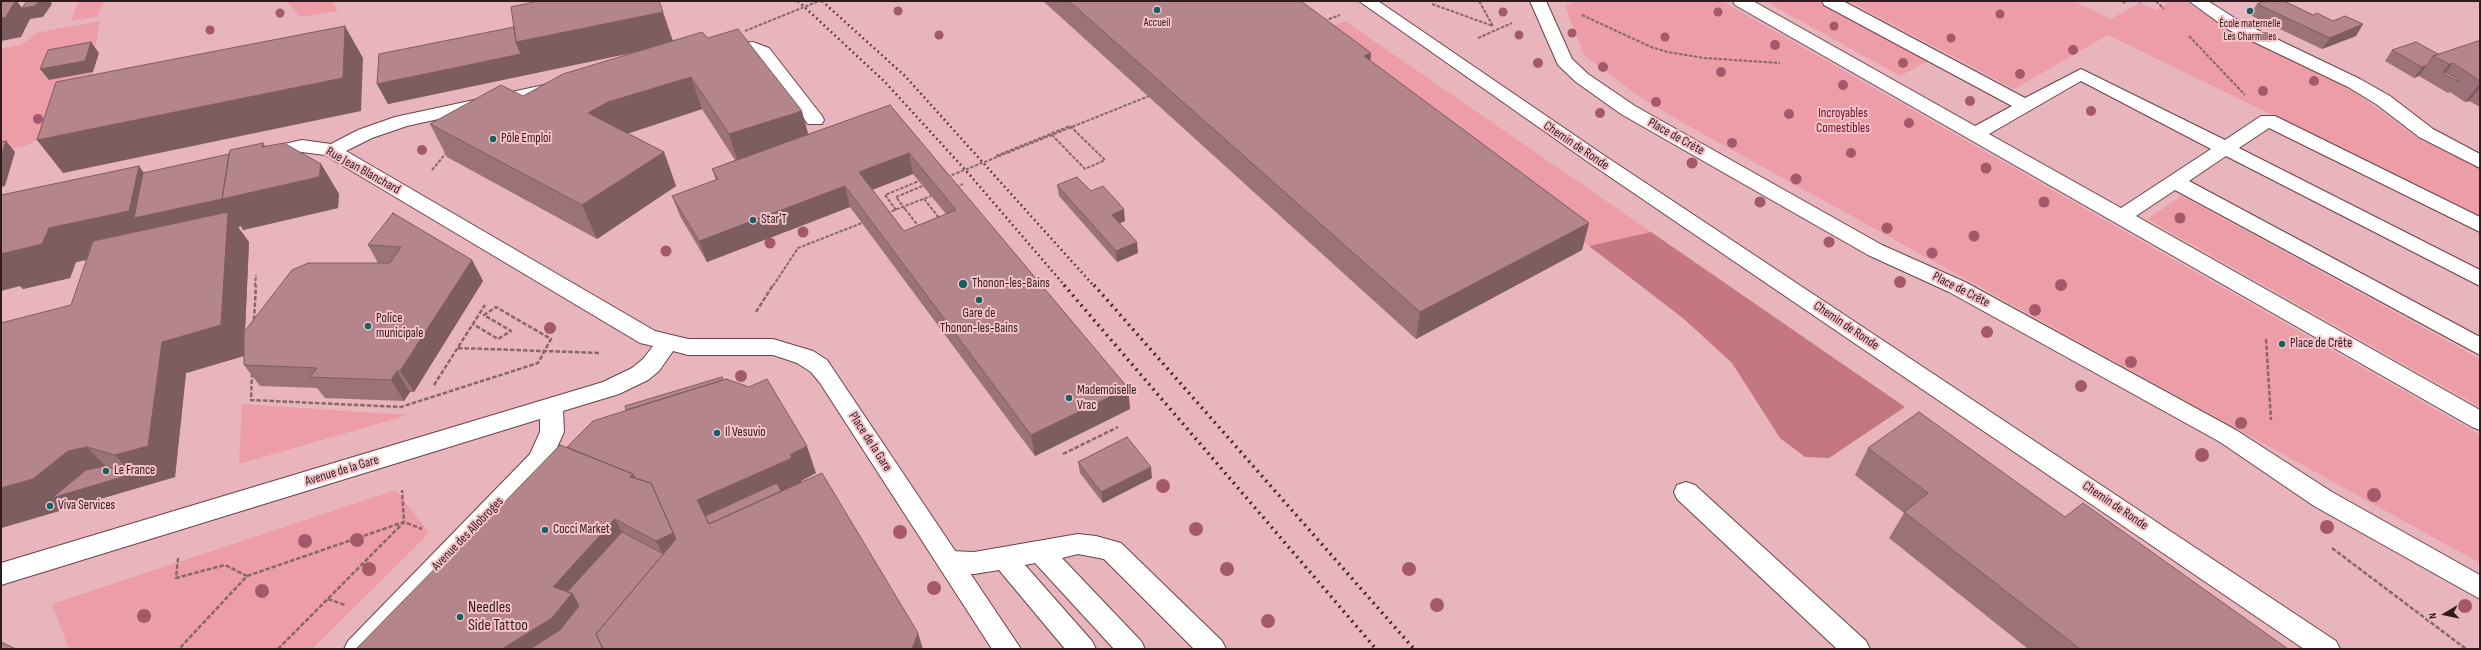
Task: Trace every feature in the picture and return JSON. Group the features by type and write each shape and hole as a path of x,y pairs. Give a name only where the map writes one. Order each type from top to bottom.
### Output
{"street":[{"name":"Place de Crête","path":"1538,1 1564,61 1582,78 1628,110 1875,250 1957,287 2228,436 2323,499 2480,588"},
{"path":"1741,1 2480,421"},
{"path":"1830,1 2026,106"},
{"path":"2197,1 2235,26 2354,82 2383,100 2426,133 2480,162"},
{"name":"Chemin de Ronde","path":"1368,2 1598,160 2326,649"},
{"path":"717,52 737,48 753,47 763,52 815,120"},
{"path":"1975,134 2081,74 2480,279"},
{"path":"332,151 365,134 402,121 573,83"},
{"path":"2121,217 2268,120 2480,225"},
{"name":"Rue Jean Blanchard","path":"247,158 302,146 324,148 332,151 632,329 667,343"},
{"path":"2175,182 2480,347"},
{"name":"Avenue de la Gare","path":"1,574 399,454 611,388 640,374 660,355 667,343"},
{"name":"Place de la Gare","path":"667,343 710,348 754,345 773,347 790,351 819,366 1007,649"},
{"name":"Avenue des Allobroges","path":"358,649 539,460 552,432 551,407"},
{"path":"1686,492 1856,649"},
{"path":"950,562 974,563 1078,544 1112,550 1212,649"},
{"path":"1039,550 1131,649"},
{"path":"1004,558 1082,649"}],"path":[{"path":"745,31 819,1"},
{"path":"1480,1 1493,26"},
{"path":"2156,1 2167,12"},
{"path":"1323,21 1368,2"},
{"path":"1431,4 1498,29"},
{"path":"1578,13 1651,47 1668,52 1704,58 1781,63"},
{"path":"1442,53 1517,21"},
{"path":"2188,34 2268,120"},
{"path":"941,179 1154,93"},
{"path":"996,156 1070,126 1105,160 1085,169 1052,135"},
{"path":"410,198 449,150"},
{"path":"896,210 885,195 919,181"},
{"path":"953,188 963,184"},
{"path":"922,230 896,197 926,185"},
{"path":"881,216 931,196"},
{"path":"924,199 941,221"},
{"path":"753,317 798,248 862,223"},
{"path":"254,322 256,275"},
{"path":"2263,298 2271,426"},
{"path":"434,385 484,305"},
{"path":"252,368 251,400 401,407 538,362 550,339 496,307 484,315 511,331 498,339 473,324"},
{"path":"458,348 556,351"},
{"path":"1063,454 1118,427"},
{"path":"278,649 404,522 399,454"},
{"path":"182,519 176,578 225,565 247,576"},
{"path":"179,649 247,576 404,522"},
{"path":"2337,553 2466,649"}],"green space":[{"path":"79,1 104,1 97,17 71,21"},
{"path":"287,1 331,1 338,11 300,17"},
{"name":"Incroyables Comestibles","path":"1576,1 1722,1 2480,435 2480,563 1678,120 1637,95 1584,55 1565,6"},
{"path":"1765,1 1817,1 1928,61 1900,76"},
{"path":"1849,1 2073,1 2111,19 2140,3 2156,10 2172,1 2184,1 2240,35 2353,91 2420,140 2480,168 2480,216 2108,35 2014,89"},
{"path":"100,21 94,52 49,80 93,72 76,131 38,139 25,146 1,151 1,49 23,44 36,33"},
{"path":"1345,21 1651,232 1589,246 1311,35"},
{"path":"2182,196 2480,359 2480,407 2147,219"},
{"path":"242,404 408,415 239,464"},
{"path":"396,490 429,533 312,649 69,649 52,604"}],"shaded area":[{"path":"1651,232 1905,407 1829,458 1805,457 1780,438 1732,363 1684,319 1589,246"}],"building":[{"path":"15,1 6,17 1,18 1,2"},
{"path":"27,1 39,1 35,6 22,8"},
{"path":"538,1 659,1 663,12 516,42 511,7"},
{"path":"1069,1 1301,1 1371,53 1364,56 1589,223 1420,312"},
{"path":"2264,1 2284,1 2313,15 2317,13 2333,21 2345,16 2363,24 2330,38 2257,4"},
{"path":"345,26 343,78 37,140 56,82"},
{"path":"514,27 516,42 521,54 377,84 379,54"},
{"path":"738,29 802,111 729,134 691,77 608,102 588,113 664,152 582,205 430,124 501,85 523,96 563,74 702,32 708,38"},
{"path":"2478,41 2480,42 2480,81 2453,63 2449,64 2433,56"},
{"path":"91,42 85,61 40,69 48,50"},
{"path":"2416,42 2438,54 2433,56 2427,65 2422,67 2392,50"},
{"path":"2446,72 2460,80 2457,81 2442,73"},
{"name":"Gare de Thonon-les-Bains","path":"890,105 1128,388 1031,435 845,186 699,241 672,196 718,179 712,169","holes":["909,153 956,210 904,231 859,172"]},
{"path":"6,141 1,157 1,142"},
{"path":"263,143 262,147 284,143 321,164 319,177 222,199 230,150"},
{"path":"229,154 222,199 134,218 143,173"},
{"path":"139,166 129,211 49,228 42,244 1,254 1,195"},
{"path":"1077,177 1091,191 1103,186 1124,209 1112,215 1137,242 1116,251 1057,185"},
{"name":"Le France","path":"228,212 221,325 162,342 148,446 115,455 87,447 68,451 33,479 1,488 1,323 71,305 93,241"},
{"name":"Police municipale","path":"393,213 472,260 400,371 397,371 391,380 310,377 317,368 244,365 244,332 292,270 308,263 390,263 401,247 368,245"},
{"path":"722,377 723,380 626,410 625,406"},
{"path":"726,379 749,387 767,379 807,446 790,455 792,458 697,500 709,524 822,473 918,633 912,649 603,649 596,634 676,539 651,483 635,478 633,474 567,447 593,421"},
{"path":"1919,412 2065,517 2083,503 2288,649 2080,649 1904,512 1928,493 1868,448"},
{"path":"1127,437 1151,467 1101,492 1078,462"},
{"path":"560,445 633,474 630,477 651,483 673,533 656,541 615,519 553,587 572,593 552,618 502,649 356,649 454,549 458,550"},
{"path":"105,466 132,474 52,498 86,470"},
{"path":"777,483 781,491 709,524 705,516"},
{"path":"622,532 662,553 665,552 596,634 603,649 530,649 560,630 579,606 572,593 567,592"},
{"path":"1,642 16,649 1,649"}],"railway":[{"path":"798,1 885,82 969,174 1065,286"},
{"path":"822,1 905,76 1094,286"},
{"path":"1064,285 1376,649"},
{"path":"1094,285 1414,649"}],"place":[{"name":"Accueil","path":"1157,10"},
{"name":"École maternelle Les Charmilles","path":"2250,11"},
{"name":"Pôle Emploi","path":"493,139"},
{"name":"Star'T","path":"753,220"},
{"name":"Thonon-les-Bains","path":"963,284"},
{"name":"Gare de Thonon-les-Bains","path":"979,300"},
{"name":"Police municipale","path":"368,326"},
{"name":"Place de Crête","path":"2282,344"},
{"name":"Mademoiselle Vrac","path":"1069,398"},
{"name":"Il Vesuvio","path":"717,433"},
{"name":"Le France","path":"106,471"},
{"name":"Viva Services","path":"50,506"},
{"name":"Cocci Market","path":"545,530"},
{"name":"Needles Side Tattoo","path":"460,617"}]}
